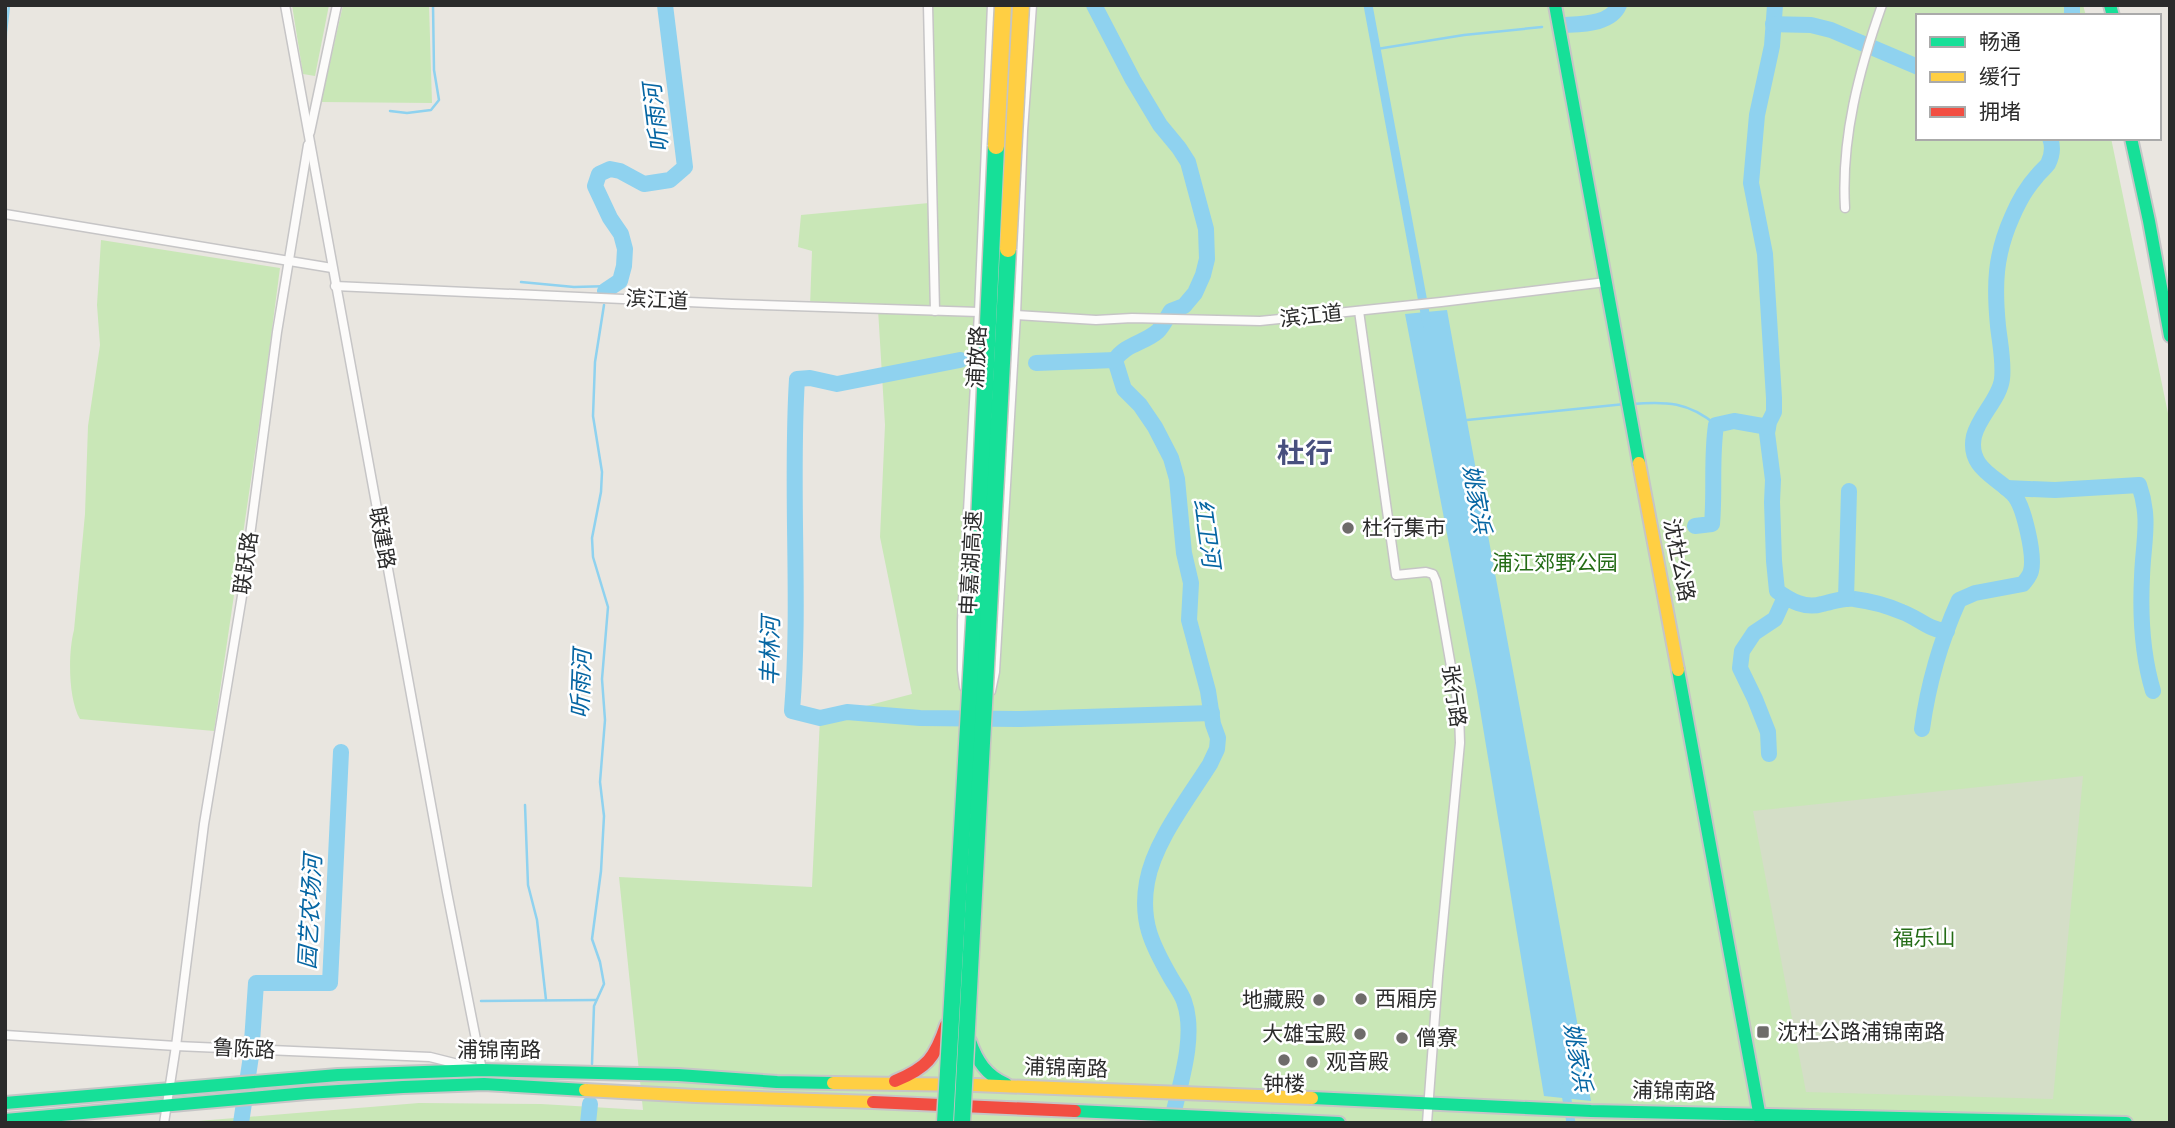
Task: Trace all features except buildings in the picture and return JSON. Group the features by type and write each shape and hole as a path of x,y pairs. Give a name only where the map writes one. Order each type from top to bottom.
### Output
{"main road":[{"name":"申嘉湖高速","path":"945,1123 975,603 1003,5"},
{"name":"申嘉湖高速","path":"962,1123 1021,5"},
{"name":"沈杜公路","path":"1555,5 1760,1118"},
{"path":"2131,140 2170,336"},
{"path":"2138,140 2170,293"},
{"path":"887,1083 928,1065 939,1048 946,1026"},
{"path":"970,1041 983,1070 997,1081 1013,1087"},
{"name":"浦锦南路","path":"260,1090 338,1075 482,1070 1429,1102 1760,1118 2126,1123"},
{"name":"浦锦南路","path":"5,1103 170,1088 232,1092 484,1084 696,1096 1339,1123"},
{"name":"浦锦南路","path":"5,1120 167,1106 232,1092"}],"street":[{"name":"联建路","path":"285,5 482,1070"},
{"name":"联跃路","path":"164,1123 204,824 242,596 275,345 309,137 337,5"},
{"path":"928,5 935,311"},
{"name":"浦放路","path":"966,709 962,670 962,620 992,5"},
{"name":"浦放路","path":"987,707 995,672 1032,5"},
{"path":"1845,208 1843,178 1848,134 1860,76 1882,5"},
{"path":"5,214 332,268"},
{"name":"滨江道","path":"1016,315 1071,319 1260,321 1606,282"},
{"name":"滨江道","path":"335,286 979,312"},
{"name":"张行路","path":"1359,311 1396,575 1426,572 1433,574 1458,712 1460,743 1427,1123"},
{"name":"鲁陈路","path":"5,1035 176,1046 430,1057 482,1070"}],"green space":[{"path":"292,5 329,5 315,76 303,74"},
{"path":"343,5 429,5 432,103 321,102"},
{"name":"浦江郊野公园","path":"929,5 2083,5 2085,14 1916,14 1916,140 2111,140 2170,423 2170,1123 174,1123 419,1103 541,1104 643,1110 619,877 812,887 820,718 912,694 880,537 885,425 878,309 810,307 812,251 798,247 801,215 929,203"},
{"path":"101,240 280,268 214,731 80,719 73,699 71,651 85,514 88,426 100,345 97,305"},
{"name":"福乐山","path":"2083,776 2053,1099 1806,1092 1753,811"}],"water":[{"path":"1447,310 1591,1101 1544,1096 1477,691 1405,314"}],"waterway":[{"path":"5,63 9,5"},
{"path":"390,111 407,113 431,110 439,100 434,70 433,5"},
{"name":"听雨河","path":"605,291 620,281 625,249 621,234 595,186 599,174 610,169 620,171 644,184 670,180 685,167 665,5"},
{"name":"红卫河","path":"1094,5 1133,80 1160,125 1188,162 1206,229 1207,259 1195,293 1184,306 1171,311 1158,331 1124,350 1115,360 1124,389 1140,405 1155,427 1171,458 1177,479 1184,553 1191,583 1189,620 1218,738 1217,749 1210,764 1164,836 1151,867 1145,896 1149,932 1158,955 1183,998 1188,1015 1188,1046 1171,1123"},
{"name":"姚家浜","path":"1368,5 1427,324"},
{"path":"1565,25 1603,19 1610,16 1619,5"},
{"path":"1775,5 1772,46 1757,115 1751,183 1765,254 1774,398 1774,412 1767,433 1773,480 1777,591 1804,605 1846,599 1873,602 1908,614 1935,629 1947,631"},
{"path":"2072,5 2072,14"},
{"path":"1773,24 1811,25 1831,30 1916,66"},
{"path":"1377,49 1464,35 1542,27"},
{"path":"1922,729 1936,663 1959,600 1975,593 2023,584 2031,571 2030,543 2025,519 2017,500 1979,464 1973,447 1980,421 2002,379 1996,297 2002,244 2020,201 2033,180 2048,164 2052,151 2051,140"},
{"path":"521,282 574,287 612,286"},
{"name":"听雨河","path":"592,1064 594,1006 604,984 592,939 601,871 604,816 600,782 605,720 602,679 608,607 593,557 592,538 601,492 602,472 593,416 595,362 604,305"},
{"name":"丰林河","path":"960,360 837,384 810,378 797,379 796,628 792,711 820,718 847,712 920,718 1020,719 1212,713"},
{"name":"丰林河","path":"1036,363 1115,360"},
{"path":"1632,404 1666,403 1687,407 1716,425"},
{"path":"1467,420 1625,404"},
{"path":"1695,526 1712,524 1716,425 1734,421 1768,427"},
{"path":"2006,488 2055,490 2139,485 2145,509 2141,592 2143,635 2153,691"},
{"path":"1846,599 1849,491"},
{"path":"1769,754 1768,732 1740,668 1742,651 1754,633 1775,619 1785,597"},
{"name":"园艺农场河","path":"252,1042 256,983 330,983 341,752"},
{"path":"525,805 528,885 537,920 546,1000"},
{"path":"481,1001 596,1000"},
{"name":"园艺农场河","path":"241,1123 251,1056"},
{"name":"姚家浜","path":"1565,1088 1571,1123"},
{"name":"听雨河","path":"588,1123 590,1104"}],"traffic: fast":[{"path":"1555,5 1639,463"},
{"path":"2110,5 2112,14"},
{"path":"2131,140 2170,336"},
{"path":"945,1123 976,589 996,146"},
{"path":"962,1123 1008,249"},
{"path":"1678,670 1761,1123"},
{"path":"970,1041 983,1067 1006,1084"},
{"path":"5,1103 338,1075 482,1070 678,1075 833,1083"},
{"path":"5,1120 403,1087 484,1084 585,1090"},
{"path":"1312,1098 1591,1111 2126,1123"},
{"path":"1075,1111 1339,1123"}],"traffic: slow":[{"path":"996,146 1003,5"},
{"path":"1008,249 1021,5"},
{"path":"1639,463 1678,670"},
{"path":"833,1083 975,1085 1312,1098"},
{"path":"585,1090 873,1102"}],"traffic: jam":[{"path":"895,1081 915,1071 928,1060 938,1046 946,1025"},
{"path":"873,1102 1075,1111"}],"place":[{"name":"杜行集市","path":"1348,528"},
{"name":"西厢房","path":"1361,999"},
{"name":"地藏殿","path":"1319,1000"},
{"name":"沈杜公路浦锦南路","path":"1763,1032"},
{"name":"大雄宝殿","path":"1360,1034"},
{"name":"僧寮","path":"1402,1038"},
{"name":"钟楼","path":"1284,1060"},
{"name":"观音殿","path":"1312,1062"}],"district":[{"name":"杜行","path":"1305,453"}]}
